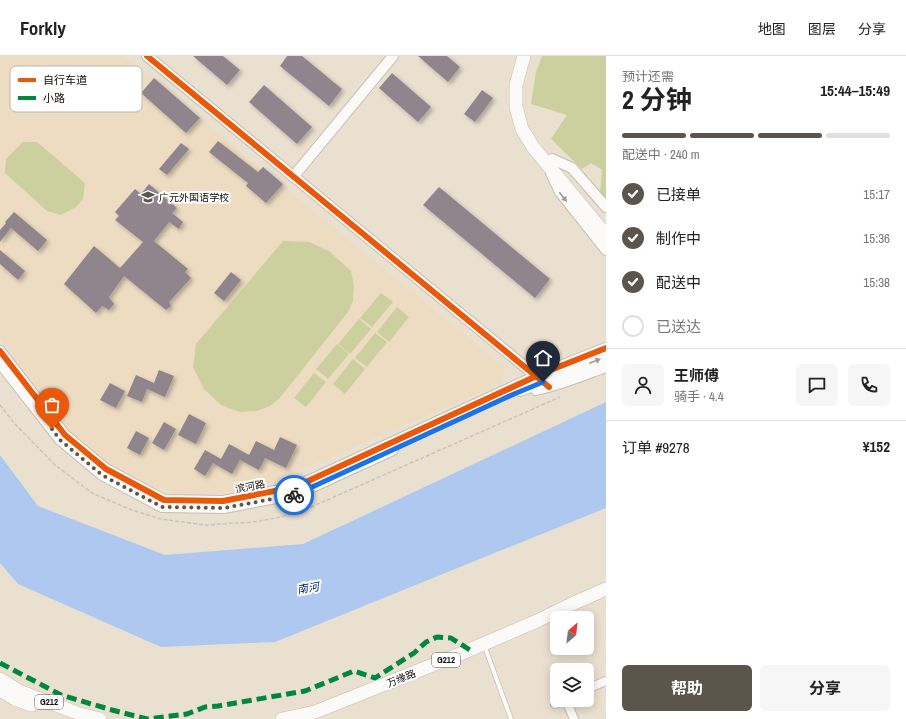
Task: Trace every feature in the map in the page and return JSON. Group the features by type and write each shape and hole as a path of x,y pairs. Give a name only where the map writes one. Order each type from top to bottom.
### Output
{"main road":[{"path":"524,56 516,85 516,107 522,129 533,147 549,160"},
{"path":"530,56 522,86 522,106 528,126 549,160 606,221"},
{"path":"570,184 606,235"},
{"path":"572,604 606,581"},
{"name":"万缘路","path":"282,719 315,712 460,654 606,589"},
{"name":"万缘路","path":"314,719 486,650 540,627 575,608 606,595"},
{"name":"G212","path":"0,679 19,691 80,714 100,719"},
{"name":"G212","path":"0,690 15,699 71,719"}],"street":[{"path":"147,56 544,379 574,379 606,367"},
{"path":"157,56 295,175"},
{"path":"295,175 393,56"},
{"path":"549,160 572,168 606,207"},
{"path":"549,160 560,192 606,250"},
{"name":"滨河路","path":"0,363 60,440 102,475 162,507 224,508 297,494 514,394 606,348"},
{"name":"滨河路","path":"0,351 65,435 106,469 164,500 223,501 295,487 544,379 606,357"},
{"path":"594,686 606,682"},
{"path":"568,707 574,719"}],"lane":[{"path":"486,650 511,719"}],"path":[{"path":"0,405 15,424 54,465 92,493 128,509 162,519 205,525 253,522 281,517 309,508 560,398"}],"shaded area":[{"name":"广元外国语学校","path":"0,56 124,56 136,66 10,66 10,112 142,112 142,71 505,368 500,384 268,484 194,498 132,480 77,440 0,338"}],"green space":[{"path":"542,56 606,56 606,197 600,193 602,170 591,163 582,169 551,139 567,115 531,104 536,72"},
{"path":"23,142 37,142 85,183 83,199 76,207 61,215 47,211 5,173 6,159"},
{"path":"283,241 309,242 329,251 351,271 354,287 353,301 348,312 279,399 270,406 257,411 240,412 221,405 204,389 193,367 196,344"},
{"path":"381,293 393,302 372,327 360,318"},
{"path":"397,307 409,317 389,342 377,332"},
{"path":"359,319 371,329 350,354 338,344"},
{"path":"375,333 387,342 367,367 355,358"},
{"path":"337,344 349,354 328,379 316,369"},
{"path":"353,359 365,369 345,394 333,384"},
{"path":"314,373 326,382 306,407 294,398"}],"water":[{"name":"南河","path":"606,402 606,508 275,642 161,647 18,584 0,563 0,455 38,506 165,555 303,544"}],"building":[{"path":"193,56 223,56 240,70 227,85"},
{"path":"287,56 302,56 342,89 329,106 280,66"},
{"path":"418,56 447,56 460,67 448,82"},
{"path":"392,73 431,107 418,122 379,88"},
{"path":"154,78 200,118 186,133 142,94 142,92"},
{"path":"264,85 312,127 297,144 249,102"},
{"path":"482,90 493,98 475,122 464,114"},
{"path":"218,141 258,172 263,167 283,184 266,203 246,186 248,183 209,152"},
{"path":"181,143 189,149 167,175 159,169"},
{"path":"149,184 177,208 172,213 183,222 179,229 169,222 154,241 188,269 185,272 191,278 169,302 171,306 166,310 124,276 109,297 114,304 109,310 102,306 96,313 64,284 94,246 120,268 143,242 115,220 119,216 115,212 135,189 141,194"},
{"path":"439,187 550,279 535,298 423,205"},
{"path":"14,212 47,240 38,251 11,228 0,242 0,230"},
{"path":"0,250 25,271 18,280 0,264"},
{"path":"231,272 241,280 224,301 214,293"},
{"path":"159,370 174,376 165,397 147,389 142,402 127,396 136,375 154,383"},
{"path":"110,383 125,391 116,408 100,400"},
{"path":"189,414 206,423 196,444 178,435"},
{"path":"164,422 176,429 164,450 152,443"},
{"path":"136,431 149,438 140,455 127,448"},
{"path":"280,437 297,445 286,468 265,458 259,470 240,460 232,474 213,463 205,476 194,469 205,450 221,459 229,444 249,455 256,441 274,450"}],"marked path":[{"path":"0,663 61,695 147,719 187,714 205,707 305,691 354,671 375,678 414,653 426,642 437,637 451,638 470,650"}],"cycle path":[{"path":"147,56 549,387"},
{"path":"0,351 65,435 106,469 164,500 223,501 295,487 543,373 606,348"}],"way so far":[{"path":"52,429 60,440 102,475 162,507 224,508 294,495"}],"place":[{"name":"广元外国语学校","path":"148,197"}],"route":[{"path":"294,495 543,382"}]}
